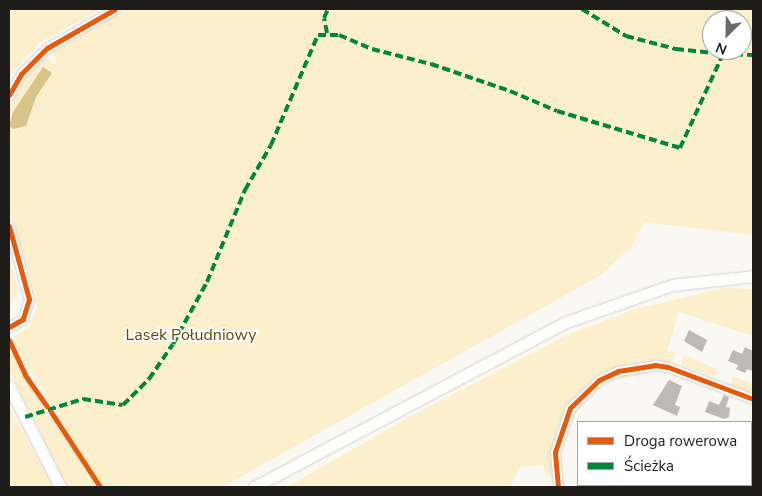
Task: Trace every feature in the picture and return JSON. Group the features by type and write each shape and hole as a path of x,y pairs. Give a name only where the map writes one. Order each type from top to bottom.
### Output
{"main road":[{"path":"254,487 566,322 672,286 753,276"},
{"path":"9,386 60,487"}],"street":[{"path":"9,95 21,74 47,48 115,9"},
{"path":"9,226 29,299 23,319 9,327"},
{"path":"558,487 555,452 570,408 599,380 618,371 654,365 668,367 753,399"}],"green space":[{"path":"9,9 101,9 39,43 9,76"},
{"name":"Lasek Południowy","path":"123,9 753,9 753,235 645,222 631,247 601,275 222,487 103,487 13,343 17,340 15,336 28,328 37,308 36,295 9,209 9,105 28,73 41,59 46,58 54,65 57,62 51,51","holes":["43,67 52,73 36,97 26,126 18,130 13,112"]},
{"path":"9,255 18,290 9,311"},
{"path":"725,288 753,289 753,336 679,312 667,351 675,352 672,363 649,360 612,369 597,377 573,398 557,426 551,464 552,476 546,477 544,465 520,467 510,487 287,487 411,416 569,334 638,308"},
{"path":"9,346 15,360 96,487 67,487 9,370"},
{"path":"684,355 717,369 714,377 681,365"},
{"path":"640,370 642,375 605,382 579,407 572,422 568,420 589,392 609,378"},
{"path":"733,376 753,384 753,395 730,385"},
{"path":"9,406 14,416 53,487 9,487"}],"shaded area":[{"path":"43,67 52,73 36,97 26,126 13,129 9,126 13,112"}],"building":[{"path":"689,330 707,340 702,352 684,341"},
{"path":"745,347 753,351 753,371 747,369 745,373 736,369 738,365 728,361 733,350 742,354"},
{"path":"669,380 682,386 675,405 680,407 677,416 653,405"},
{"path":"724,395 729,397 726,407 730,408 729,417 724,419 705,412 709,401 719,405"}],"marked path":[{"path":"327,33 324,18 328,9"},
{"path":"582,9 626,36 676,49 702,52"},
{"path":"25,417 83,399 123,405 149,379 173,344 207,282 245,190 271,145 318,35 339,35 372,49 431,64 510,91 557,111 680,148 723,54 753,55"}],"cycle path":[{"path":"9,95 21,74 47,48 115,9"},
{"path":"9,226 29,299 23,319 9,327"},
{"path":"9,340 25,375 47,406"},
{"path":"558,487 555,452 570,408 599,380 618,371 655,365 668,367 753,399"},
{"path":"51,412 100,487"}]}
